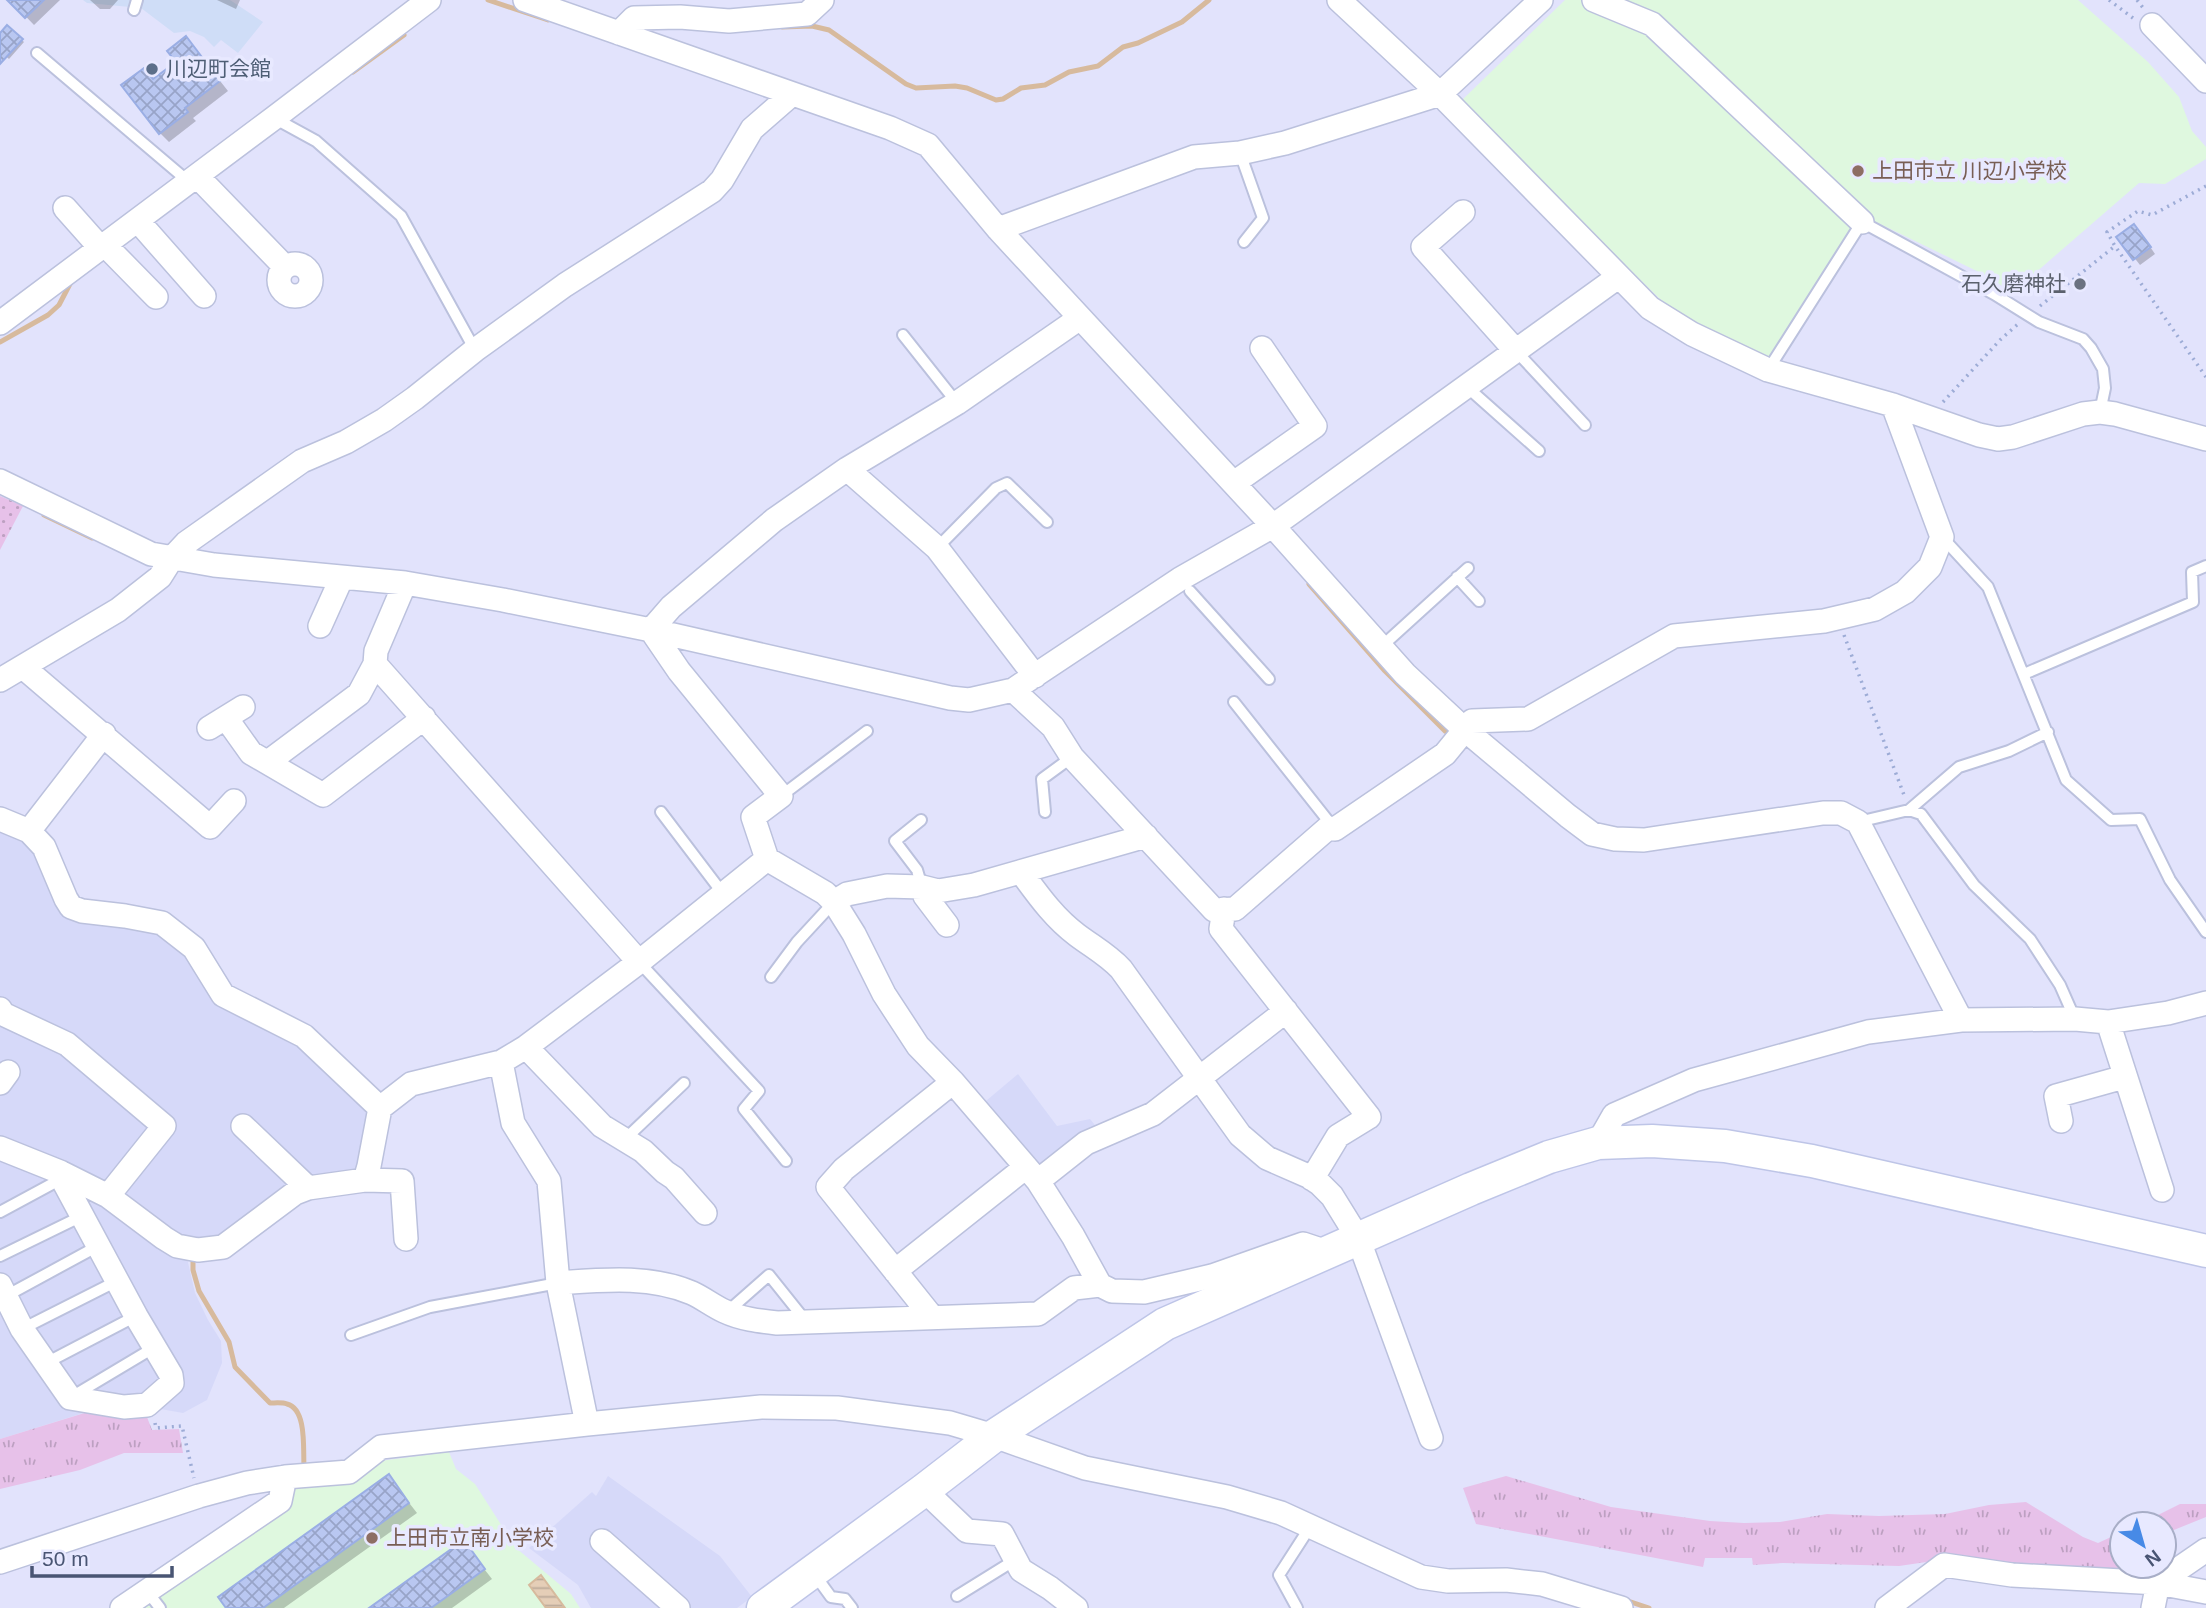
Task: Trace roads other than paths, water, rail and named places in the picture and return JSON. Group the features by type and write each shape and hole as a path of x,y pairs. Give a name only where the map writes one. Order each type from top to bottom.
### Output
{"street":[{"path":"2,317 281,122 429,0"},
{"path":"525,0 890,128 928,145 998,229 1234,483 1405,674 1464,729 1592,834 1615,839 1644,839 1823,813 1841,813 1858,822 1961,1020"},
{"path":"619,33 635,18 680,17 729,21 807,14 822,0"},
{"path":"1339,0 1440,94 1650,308 1692,334 1768,370 1893,405 1998,439 2013,437 2083,414 2100,412 2206,439"},
{"path":"998,229 1194,157 1240,153 1285,143 1440,94 1541,0"},
{"path":"1594,0 1652,24 1862,222"},
{"path":"2152,25 2206,81"},
{"path":"0,680 118,610 160,577 186,543 302,461 346,442 384,420 565,285 712,191 722,180 752,129 792,94"},
{"path":"198,181 285,267"},
{"path":"65,208 97,244 105,245 156,297"},
{"path":"1463,212 1423,247 1515,350"},
{"path":"138,221 204,296"},
{"path":"0,481 151,554 215,565 405,583 651,630 950,698 969,700 1013,690 1185,585 1273,526 1618,277"},
{"path":"651,630 671,607 774,520 847,469 957,403 1080,318"},
{"path":"1234,483 1315,426 1262,348"},
{"path":"1013,690 1053,727 1072,757 1214,910 1235,909 1328,828 1335,829 1445,754 1472,721 1528,719 1674,636 1838,618 1875,609 1905,592 1930,567 1942,537 1893,405"},
{"path":"847,469 937,548 1035,676"},
{"path":"320,626 342,577"},
{"path":"268,762 359,694 375,664 376,650 405,583"},
{"path":"651,630 679,671 781,796 753,817 767,859 825,893 834,902 854,934 884,994 918,1046 953,1082 1032,1174 1073,1236 1100,1285"},
{"path":"375,664 639,962"},
{"path":"23,667 210,827 234,801"},
{"path":"226,718 251,753 323,794 424,718"},
{"path":"29,831 104,734"},
{"path":"0,819 29,831 44,847 71,907 162,923 194,948 223,995 304,1036 380,1108"},
{"path":"834,902 847,894 887,886 922,887 938,891 974,885 1146,836"},
{"path":"365,1180 380,1108 411,1084 501,1062 526,1047 639,962 767,859"},
{"path":"1021,872 1056,917 1109,956 1121,969 1240,1135 1267,1158 1312,1179 1332,1196 1358,1238 1432,1438"},
{"path":"922,887 925,896 947,925"},
{"path":"1224,909 1221,929 1368,1117 1338,1136 1312,1179"},
{"path":"1598,1143 1614,1115 1694,1080 1868,1032 1961,1020 2075,1019 2108,1022 2168,1013 2206,1003"},
{"path":"0,1009 3,1014 67,1044 164,1126 108,1196"},
{"path":"895,1271 1032,1174 1086,1143 1153,1114 1286,1011"},
{"path":"2108,1022 2162,1190"},
{"path":"526,1047 601,1126 643,1151 674,1178 705,1213"},
{"path":"501,1062 513,1123 549,1181 558,1283 586,1424"},
{"path":"2061,1121 2056,1096 2124,1077"},
{"path":"932,1317 828,1187 844,1169 953,1082"},
{"path":"243,1126 308,1188"},
{"path":"763,1608 994,1436 1165,1324 1549,1157 1598,1143 1652,1141 1725,1146 1812,1161 2206,1251"},
{"path":"0,1149 108,1196 177,1246 198,1250 223,1247 295,1193 308,1188 365,1180 402,1181 406,1239"},
{"path":"3,1291 22,1329 70,1398 124,1407 147,1405 172,1384 171,1375 136,1316 62,1175"},
{"path":"558,1283 616,1279 668,1286 691,1293 726,1312 754,1321 777,1323 1038,1314 1074,1288 1100,1285 1112,1291 1144,1292 1212,1276 1303,1244 1327,1252"},
{"path":"0,1562 199,1496 247,1483 349,1472 381,1447 761,1407 837,1408 950,1423 1086,1468 1227,1497 1280,1513 1421,1577 1448,1581 1506,1580 1542,1584 1621,1608"},
{"path":"122,1608 153,1600 279,1502 285,1477"},
{"path":"923,1490 967,1531 1002,1534 1021,1570 1051,1588 1076,1608"},
{"path":"602,1541 678,1608"},
{"path":"2153,1608 2158,1583 2206,1550"},
{"path":"1887,1608 1944,1565 2012,1575 2158,1583 2206,1592"}],"lane":[{"path":"37,53 198,181"},
{"path":"281,122 316,141 401,216 475,350"},
{"path":"1240,153 1264,218 1244,242"},
{"path":"1768,370 1862,222 1994,294 2039,322 2083,339 2103,369 2105,388 2100,412"},
{"path":"903,335 957,403"},
{"path":"1515,350 1585,425"},
{"path":"1467,387 1539,451"},
{"path":"937,548 996,488 1007,483 1047,522"},
{"path":"1942,537 1988,587 2066,780 2110,820 2140,819 2170,880 2206,932"},
{"path":"2024,674 2193,603 2192,572 2206,566"},
{"path":"1381,647 1468,568"},
{"path":"1457,578 1479,601"},
{"path":"1185,585 1269,680"},
{"path":"1234,702 1335,829"},
{"path":"781,796 867,731"},
{"path":"1858,822 1909,810 1959,767 2010,751 2048,732"},
{"path":"1045,812 1042,779 1072,757"},
{"path":"1909,810 1921,814 1974,885 2030,939 2060,985 2075,1019"},
{"path":"662,812 724,895"},
{"path":"921,820 895,841 917,870 922,887"},
{"path":"771,977 797,942 834,902"},
{"path":"639,962 759,1091 744,1109 786,1161"},
{"path":"624,1140 684,1083"},
{"path":"0,1212 62,1175"},
{"path":"0,1256 82,1216"},
{"path":"3,1291 98,1246"},
{"path":"726,1312 769,1275 807,1322"},
{"path":"22,1329 117,1281"},
{"path":"351,1335 430,1307 558,1283"},
{"path":"46,1363 136,1316"},
{"path":"70,1398 155,1347"},
{"path":"1297,1608 1279,1575 1310,1527"},
{"path":"957,1596 1016,1560"},
{"path":"813,1573 831,1597 845,1599 852,1608"}],"waterway":[{"path":"488,0 548,20"},
{"path":"782,27 812,26 829,30 906,84 916,88 955,86 996,100 1003,99 1021,88 1045,85 1069,72 1098,66 1123,47 1138,43 1182,22 1209,0"},
{"path":"353,72 404,35"},
{"path":"0,342 48,315 59,305 72,280"},
{"path":"44,515 92,538"},
{"path":"1309,584 1385,671 1445,731"},
{"path":"188,1256 193,1260 199,1291 229,1342 235,1367 270,1403 287,1404 298,1413 303,1430 304,1466"},
{"path":"1625,1600 1649,1608"}],"place":[{"name":"川辺町会館","path":"152,69"},
{"name":"上田市立 川辺小学校","path":"1858,171"},
{"name":"石久磨神社","path":"2080,284"},
{"name":"上田市立南小学校","path":"372,1538"}]}
